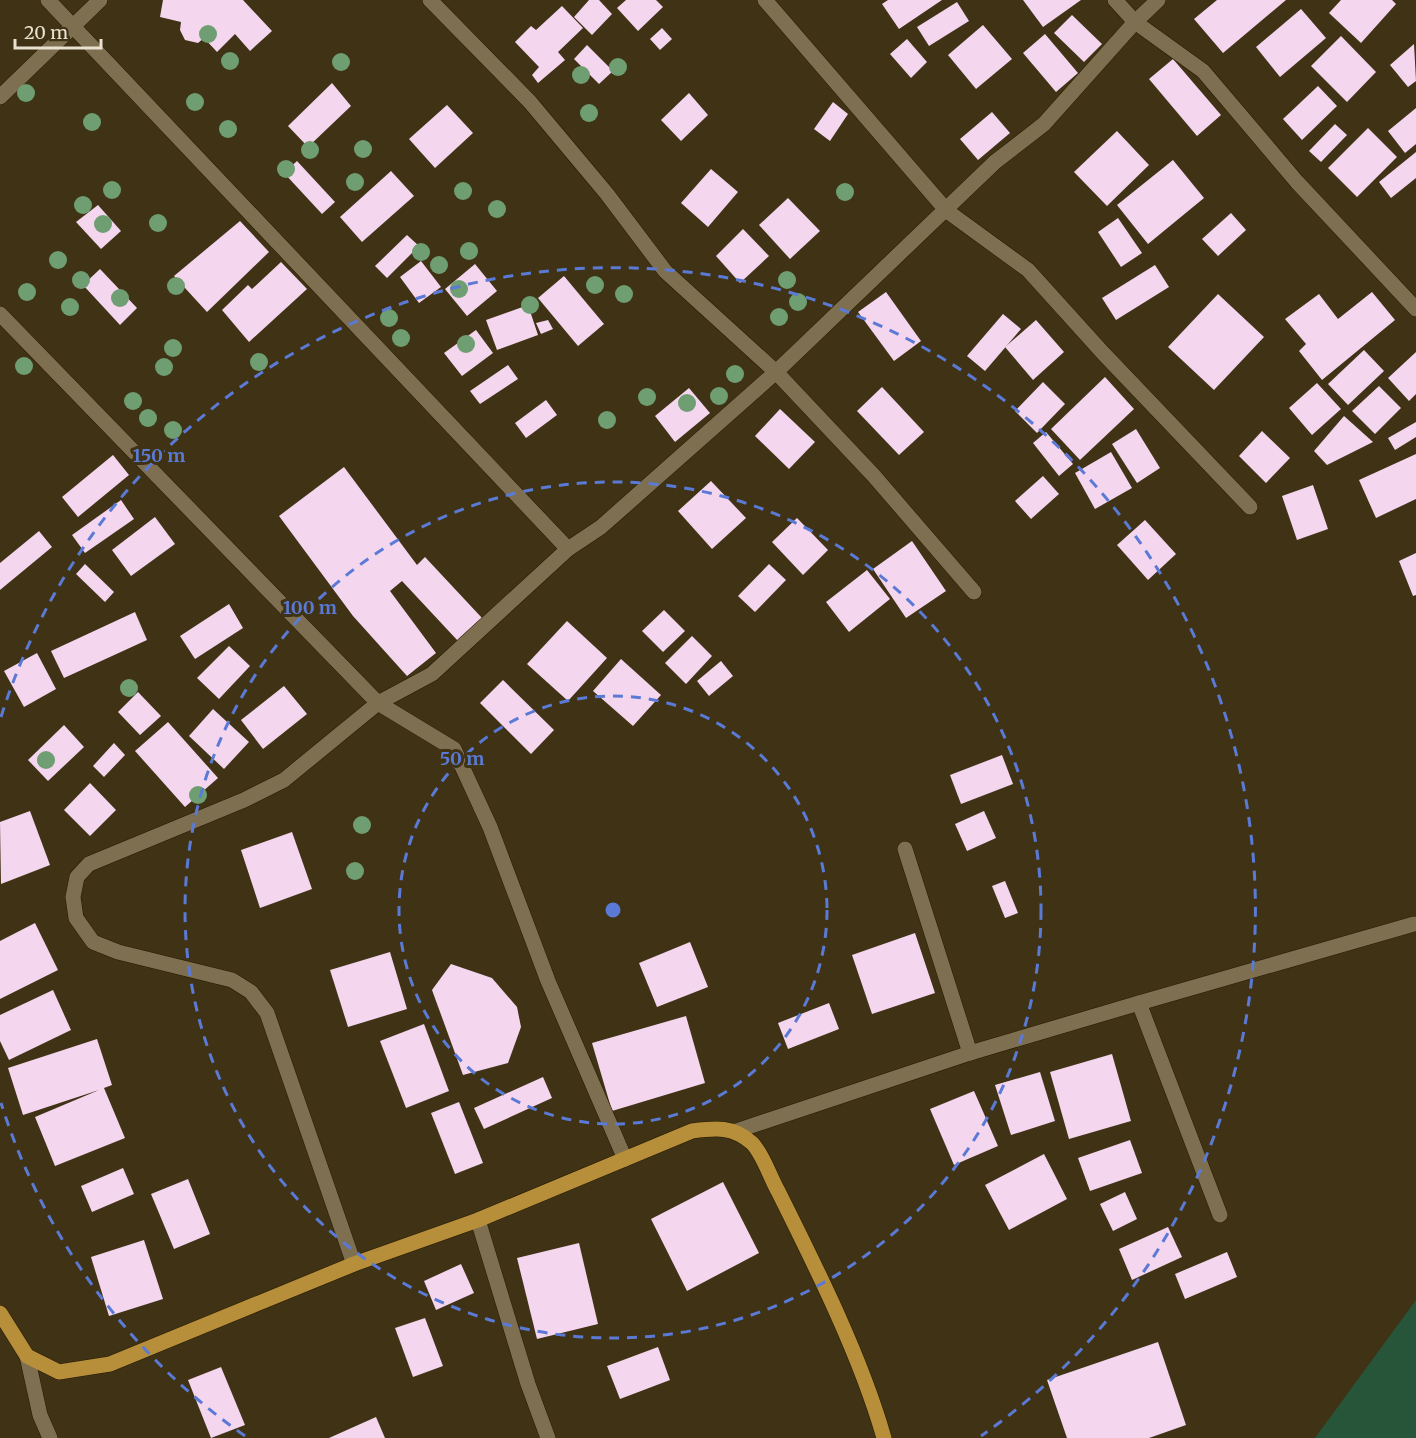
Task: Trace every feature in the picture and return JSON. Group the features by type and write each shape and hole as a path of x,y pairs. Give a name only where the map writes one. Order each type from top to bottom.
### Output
{"main road":[{"path":"0,1313 27,1356 59,1372 110,1364 354,1264 478,1220 692,1131 717,1128 735,1131 754,1145 799,1233 873,1398 884,1438"}],"street":[{"path":"48,0 72,29 568,549"},
{"path":"0,97 100,0"},
{"path":"430,0 530,102 607,194 666,271 776,372 874,476 974,592"},
{"path":"765,0 947,211 1028,270 1103,353 1250,507"},
{"path":"1115,0 1135,22 1203,71 1297,182 1416,309"},
{"path":"354,1264 267,1013 251,992 232,980 118,952 93,942 76,918 73,897 77,877 89,864 244,800 284,780 378,703 432,674 568,549 601,527 776,372 947,211 995,162 1044,124 1135,22 1158,0"},
{"path":"0,314 378,703 454,749 490,827 548,981 625,1159"},
{"path":"905,849 970,1053"},
{"path":"735,1131 970,1053 1414,924"},
{"path":"1139,1003 1220,1215"},
{"path":"478,1220 528,1384 548,1438"},
{"path":"27,1356 40,1415 50,1438"}],"green space":[{"path":"1416,1300 1416,1438 1315,1438"}],"building":[{"path":"163,0 243,0 272,31 250,51 235,34 217,52 204,38 198,43 185,40 180,30 181,22 160,17"},
{"path":"589,0 599,0 612,14 592,35 574,17"},
{"path":"626,0 656,0 663,7 638,31 617,8"},
{"path":"888,0 942,0 899,29 882,4"},
{"path":"1023,0 1081,0 1043,27"},
{"path":"1217,0 1286,0 1223,53 1194,19"},
{"path":"1341,0 1392,0 1396,4 1361,43 1329,13"},
{"path":"957,2 969,21 929,46 917,27"},
{"path":"562,6 583,28 558,52 565,60 538,83 532,75 539,67 515,42 531,26 536,30"},
{"path":"1301,9 1326,38 1280,77 1256,47"},
{"path":"1072,15 1102,44 1084,62 1054,33"},
{"path":"983,25 1012,59 976,89 948,55"},
{"path":"662,28 672,39 660,50 650,39"},
{"path":"1045,34 1078,73 1056,92 1023,53"},
{"path":"1341,36 1376,72 1347,102 1311,66"},
{"path":"907,39 927,62 911,78 890,54"},
{"path":"1414,44 1416,81 1408,87 1390,65"},
{"path":"587,45 613,71 599,84 574,59"},
{"path":"1173,59 1221,115 1197,136 1149,79"},
{"path":"332,83 351,106 308,147 288,126"},
{"path":"1318,86 1337,106 1302,140 1283,119"},
{"path":"689,93 708,115 681,141 661,120"},
{"path":"833,102 848,114 830,141 814,129"},
{"path":"447,105 473,133 435,168 409,139"},
{"path":"1416,108 1416,144 1405,153 1388,131"},
{"path":"992,112 1010,133 978,160 960,139"},
{"path":"1335,124 1347,135 1321,162 1309,151"},
{"path":"1368,128 1397,157 1357,197 1328,168"},
{"path":"1117,131 1149,165 1107,206 1074,172"},
{"path":"1416,152 1416,178 1391,198 1379,182"},
{"path":"1173,160 1204,198 1148,244 1117,205"},
{"path":"297,161 335,202 322,214 284,173"},
{"path":"711,169 738,192 708,227 681,203"},
{"path":"391,171 414,196 362,242 340,217"},
{"path":"788,198 820,231 790,259 759,225"},
{"path":"98,205 121,231 101,249 76,222"},
{"path":"1231,213 1246,230 1218,256 1202,239"},
{"path":"1118,218 1142,253 1121,267 1098,232"},
{"path":"240,221 269,252 207,312 174,276"},
{"path":"743,229 769,256 740,283 716,256"},
{"path":"407,235 419,246 387,278 375,266"},
{"path":"421,261 441,287 419,303 400,277"},
{"path":"281,262 307,289 249,342 222,310 248,285 252,289"},
{"path":"475,264 497,291 467,316 445,289"},
{"path":"1155,265 1169,287 1116,320 1102,298"},
{"path":"100,269 137,308 120,325 83,285"},
{"path":"564,276 604,324 578,346 538,298"},
{"path":"886,292 921,341 894,361 858,312"},
{"path":"1372,292 1395,320 1322,380 1299,351 1306,344 1285,319 1319,294 1338,319"},
{"path":"1218,294 1264,337 1214,390 1168,347"},
{"path":"528,305 538,335 497,350 486,320"},
{"path":"1003,314 1021,329 985,371 967,356"},
{"path":"548,320 553,329 541,334 536,323"},
{"path":"1036,320 1064,352 1033,380 1005,347"},
{"path":"476,330 493,353 462,376 444,353"},
{"path":"1364,350 1384,371 1348,405 1328,384"},
{"path":"1416,352 1416,394 1409,401 1388,378"},
{"path":"508,365 518,379 480,404 470,391"},
{"path":"1105,377 1134,409 1080,460 1051,429"},
{"path":"1043,382 1065,404 1037,433 1015,411"},
{"path":"1317,383 1341,409 1312,435 1289,408"},
{"path":"1379,386 1401,408 1375,434 1352,411"},
{"path":"882,387 924,432 899,455 857,411"},
{"path":"689,388 710,413 675,442 655,416"},
{"path":"546,400 557,415 526,438 515,423"},
{"path":"780,409 815,442 789,469 755,436"},
{"path":"1344,416 1373,442 1327,465 1314,451"},
{"path":"1416,422 1416,437 1395,450 1388,438"},
{"path":"1136,429 1160,468 1137,483 1112,444"},
{"path":"1262,431 1290,458 1266,483 1239,456"},
{"path":"1046,432 1073,464 1059,476 1033,443"},
{"path":"1111,452 1132,488 1095,509 1075,473"},
{"path":"1416,454 1416,499 1376,518 1359,480"},
{"path":"113,455 129,475 78,517 62,497"},
{"path":"344,467 417,565 425,557 482,618 458,641 402,581 390,591 436,653 407,676 353,616 279,516"},
{"path":"1043,476 1059,494 1031,519 1015,501"},
{"path":"711,481 746,518 712,549 678,511"},
{"path":"1313,485 1328,529 1297,540 1282,496"},
{"path":"121,500 134,519 85,553 72,535"},
{"path":"155,517 175,544 131,576 112,550"},
{"path":"797,518 828,550 803,575 772,542"},
{"path":"1145,520 1176,554 1148,580 1117,545"},
{"path":"39,531 52,547 0,590 0,563"},
{"path":"912,541 946,591 906,618 873,569"},
{"path":"1416,553 1416,595 1413,596 1399,561"},
{"path":"85,564 114,592 105,602 76,574"},
{"path":"769,564 786,580 755,612 738,596"},
{"path":"867,570 890,599 849,632 826,602"},
{"path":"229,604 243,628 195,659 180,636"},
{"path":"664,610 685,631 663,652 642,631"},
{"path":"135,612 147,640 64,678 51,651"},
{"path":"567,621 607,658 568,701 527,664"},
{"path":"692,636 712,656 686,684 665,663"},
{"path":"229,646 250,666 219,699 197,678"},
{"path":"37,653 56,689 24,707 4,671"},
{"path":"621,659 661,695 633,726 593,691"},
{"path":"721,661 733,676 709,696 697,681"},
{"path":"503,680 554,730 531,754 480,703"},
{"path":"284,686 307,714 263,749 241,720"},
{"path":"138,692 161,716 140,735 118,712"},
{"path":"213,709 249,742 224,769 189,736"},
{"path":"168,722 218,778 185,807 135,751"},
{"path":"64,725 84,747 48,781 28,760"},
{"path":"114,743 125,755 104,777 93,766"},
{"path":"1002,755 1013,784 961,804 950,775"},
{"path":"90,783 116,810 90,836 64,810"},
{"path":"30,811 50,865 1,884 0,822"},
{"path":"984,811 996,838 967,851 955,824"},
{"path":"292,832 312,889 260,908 241,850"},
{"path":"1005,881 1018,913 1005,918 992,886"},
{"path":"35,923 58,970 0,999 0,941"},
{"path":"915,933 935,993 872,1014 852,955"},
{"path":"690,942 708,987 657,1007 639,963"},
{"path":"390,952 407,1009 348,1027 330,970"},
{"path":"451,964 492,978 517,1007 521,1027 508,1063 463,1075 432,990"},
{"path":"53,990 71,1030 9,1060 0,1041 0,1015"},
{"path":"829,1003 839,1029 788,1049 778,1023"},
{"path":"686,1016 705,1083 612,1111 592,1043"},
{"path":"424,1024 449,1091 406,1108 380,1041"},
{"path":"97,1039 112,1085 104,1088 125,1138 55,1166 35,1117 99,1090 23,1115 8,1068"},
{"path":"1112,1054 1131,1121 1069,1139 1050,1072"},
{"path":"1040,1072 1055,1121 1011,1135 995,1085"},
{"path":"543,1077 552,1098 484,1129 474,1108"},
{"path":"974,1091 998,1146 954,1165 930,1109"},
{"path":"459,1102 483,1163 455,1174 431,1113"},
{"path":"1130,1140 1142,1173 1090,1191 1078,1158"},
{"path":"1044,1154 1067,1199 1009,1230 985,1185"},
{"path":"123,1168 134,1194 92,1212 81,1186"},
{"path":"188,1179 210,1234 174,1249 151,1194"},
{"path":"723,1182 759,1253 687,1291 651,1219"},
{"path":"1125,1192 1137,1219 1113,1231 1100,1204"},
{"path":"1168,1227 1182,1257 1132,1280 1119,1249"},
{"path":"144,1240 163,1299 109,1316 91,1257"},
{"path":"579,1243 598,1324 537,1339 517,1258"},
{"path":"1227,1252 1237,1277 1185,1299 1175,1274"},
{"path":"461,1264 474,1293 436,1310 424,1281"},
{"path":"425,1318 443,1366 413,1377 395,1328"},
{"path":"1158,1342 1186,1425 1149,1438 1067,1438 1047,1380"},
{"path":"658,1347 670,1380 620,1399 607,1366"},
{"path":"221,1367 245,1425 211,1438 188,1380"},
{"path":"376,1417 385,1438 329,1438"}]}
